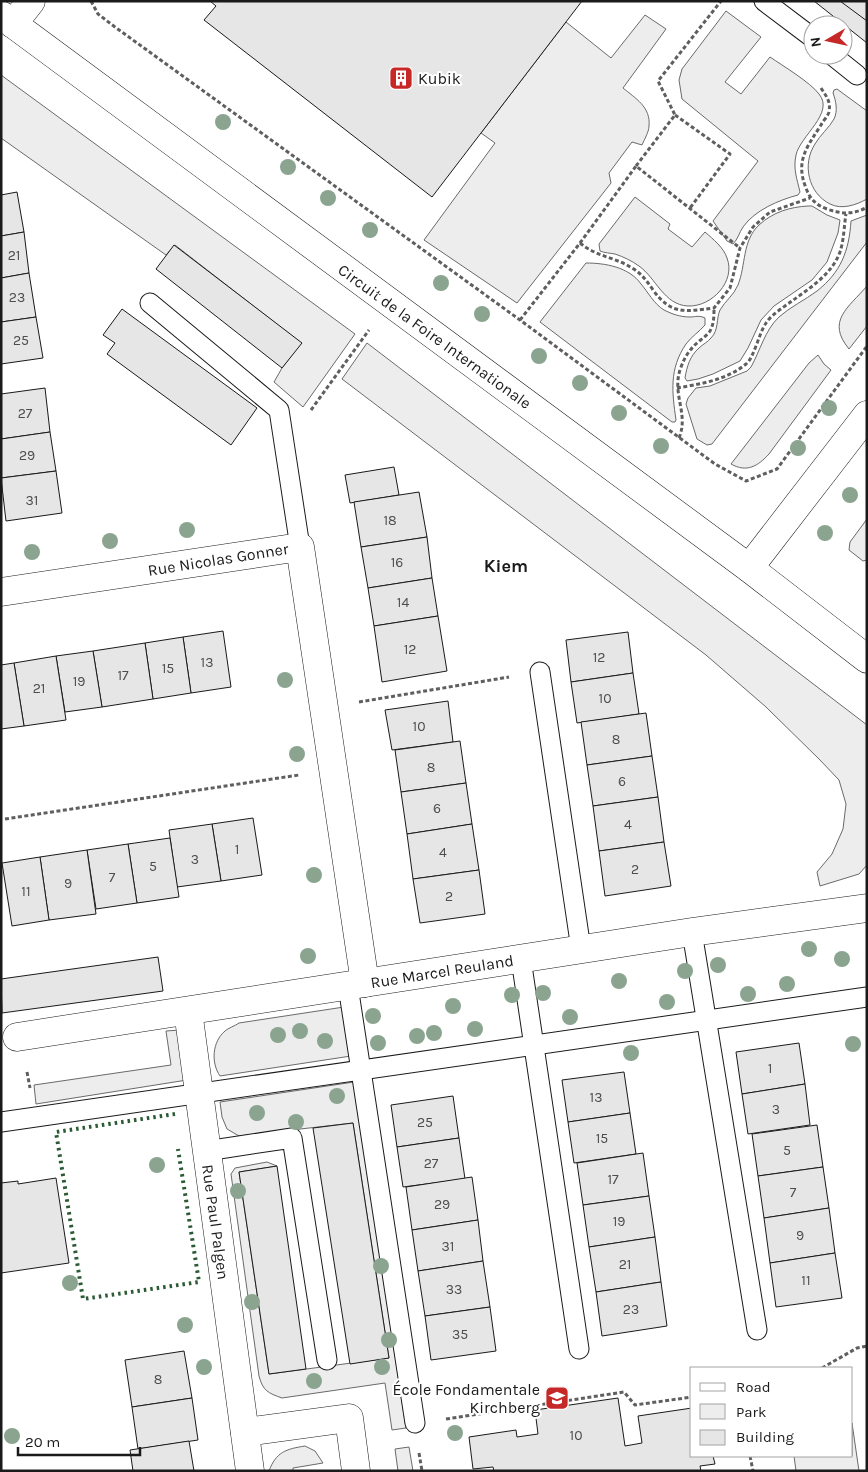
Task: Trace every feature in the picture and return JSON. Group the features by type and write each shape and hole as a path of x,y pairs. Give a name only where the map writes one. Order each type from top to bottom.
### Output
{"street":[{"path":"7,20 32,1"},
{"name":"Circuit de la Foire Internationale","path":"7,20 749,568 867,659"},
{"path":"749,568 867,415"},
{"name":"Rue Nicolas Gonner","path":"1,592 300,547 333,770 356,984"},
{"name":"Rue Marcel Reuland","path":"17,1038 521,958 867,908"},
{"name":"Rue Paul Palgen","path":"188,1011 250,1471"},
{"path":"245,1432 348,1418 356,1471"}],"lane":[{"path":"764,1 803,30"},
{"path":"845,65 857,75"},
{"path":"150,304 279,410 300,547"},
{"path":"540,672 581,949"},
{"path":"692,932 757,1330"},
{"path":"521,958 579,1349"},
{"path":"356,984 361,1070 416,1423"},
{"path":"1,1122 867,997"},
{"path":"206,1152 292,1138 327,1360"}],"path":[{"path":"91,1 98,14 115,27 520,320 715,464 746,481 777,469 849,368 867,346"},
{"path":"690,208 730,154 675,115 658,81 721,1"},
{"path":"832,65 820,87 829,100 828,113 804,152 801,168 804,183 810,198 825,208 846,214 860,211 867,207"},
{"path":"520,320 675,115"},
{"path":"636,166 740,248"},
{"path":"680,438 684,420 677,388 679,372 685,357 710,330 714,319 714,308 730,288 740,248 753,227 770,212 810,198"},
{"path":"677,388 721,377 736,371 748,363 766,322 821,279 831,266 840,252 846,214"},
{"path":"580,243 588,250 632,268 644,278 660,300 671,308 684,311 714,308"},
{"path":"285,447 369,330"},
{"path":"324,708 540,672"},
{"path":"5,819 333,770"},
{"path":"824,1367 857,1348 867,1346"},
{"path":"416,1423 624,1392 635,1405 690,1397"},
{"path":"750,1457 752,1471"}],"green space":[{"path":"726,11 761,37 725,82 741,94 770,57 809,84 823,101 820,117 796,155 795,169 800,192 798,195 775,203 754,216 743,227 733,244 727,241 713,221 758,161 682,99 679,80 682,69"},
{"path":"645,15 666,29 623,88 645,108 649,119 648,131 642,145 632,142 609,173 611,183 517,303 424,240 495,143 481,133 566,22 611,58"},
{"path":"1,75 355,334 303,407 274,382 301,343 175,245 166,255 1,138"},
{"path":"837,89 867,111 867,199 844,207 830,204 817,193 809,177 808,169 811,152 815,144 835,116 836,106 833,93"},
{"path":"635,197 670,224 668,229 692,247 705,232 721,247 727,258 728,275 725,284 713,297 697,305 688,306 680,304 666,296 645,271 636,264 618,255 600,251 599,244"},
{"path":"812,206 840,220 838,233 827,262 812,280 774,306 761,320 740,361 713,374 687,381 685,378 691,358 714,335 720,310 738,285 747,246 754,231 764,220 776,214 788,209"},
{"path":"867,215 867,242 712,444 707,445 697,439 686,404 688,398 696,388 710,386 747,371 751,367 766,334 774,322 788,310 817,291 832,276 846,251 851,221"},
{"path":"586,263 609,265 630,274 636,278 657,305 667,311 676,315 705,318 705,325 686,344 674,372 673,400 675,422 672,422 540,322"},
{"path":"867,286 867,326 849,349 842,339 839,330 842,315"},
{"path":"367,343 867,725 867,865 859,874 820,886 817,872 832,854 843,829 846,804 839,780 766,707 706,655 342,379"},
{"path":"818,355 831,370 769,454 752,467 742,468 731,464 809,363"},
{"path":"867,519 867,560 863,561 849,550 850,542"},
{"path":"344,1007 351,1056 220,1076 217,1071 214,1053 217,1041 226,1030 239,1023"},
{"path":"180,1030 187,1080 36,1104 34,1085 171,1065 166,1031"},
{"path":"354,1082 406,1428 392,1430 385,1383 282,1398 270,1393 262,1385 259,1376 231,1174 235,1168 267,1162 277,1166 239,1172 269,1374 389,1358 353,1123 239,1136 227,1129 222,1117 220,1102"},
{"path":"853,1430 859,1471 796,1471 794,1457 853,1457"},
{"path":"305,1446 315,1451 323,1463 293,1468 293,1471 269,1471 275,1460 283,1452"},
{"path":"409,1447 413,1471 398,1471 395,1449"}],"building":[{"name":"Kubik","path":"210,1 582,1 432,197 204,20 216,6"},
{"path":"814,1 867,1 867,43 853,32 853,15 832,15"},
{"path":"840,1 867,1 867,21"},
{"path":"17,192 24,232 1,236 1,195"},
{"path":"24,232 29,273 1,278 1,236"},
{"path":"174,245 302,343 282,368 156,269"},
{"path":"29,273 36,317 1,322 1,278"},
{"path":"122,309 257,408 231,445 107,354 115,343 103,335"},
{"path":"36,317 43,358 1,364 1,322"},
{"path":"45,388 50,432 1,439 1,394"},
{"path":"50,432 56,471 1,478 1,439"},
{"path":"394,467 399,495 350,503 345,475"},
{"path":"56,471 62,513 6,521 1,478"},
{"path":"419,492 427,537 361,547 354,502"},
{"path":"427,537 432,578 368,588 361,547"},
{"path":"432,578 438,616 374,626 368,588"},
{"path":"438,616 447,671 382,682 374,626"},
{"path":"223,631 231,687 191,693 183,637"},
{"path":"628,632 633,673 571,682 566,640"},
{"path":"183,637 191,693 153,699 145,643"},
{"path":"145,643 153,699 102,707 93,651"},
{"path":"93,651 102,707 65,712 56,656"},
{"path":"56,656 66,720 24,726 14,663"},
{"path":"14,663 24,726 1,729 1,665"},
{"path":"633,673 639,714 577,723 571,682"},
{"path":"448,701 453,742 392,750 385,710"},
{"path":"646,713 652,756 587,765 581,722"},
{"path":"460,741 466,783 401,792 395,750"},
{"path":"652,756 658,797 593,806 587,765"},
{"path":"466,783 472,824 407,834 401,792"},
{"path":"658,797 664,842 599,851 593,806"},
{"path":"253,818 262,875 221,881 212,824"},
{"path":"212,824 221,881 177,887 169,830"},
{"path":"472,824 479,870 413,879 407,834"},
{"path":"170,838 179,897 137,903 128,844"},
{"path":"664,842 671,886 605,896 599,851"},
{"path":"128,844 137,903 96,909 87,850"},
{"path":"87,850 96,914 49,920 40,857"},
{"path":"40,857 49,920 12,926 2,863"},
{"path":"479,870 485,914 420,923 413,879"},
{"path":"158,957 163,991 2,1013 1,979"},
{"path":"799,1043 805,1084 742,1094 736,1052"},
{"path":"624,1072 630,1113 568,1122 562,1080"},
{"path":"805,1084 810,1125 748,1134 742,1094"},
{"path":"453,1096 459,1138 397,1147 391,1105"},
{"path":"630,1113 636,1154 574,1163 568,1122"},
{"path":"353,1123 389,1358 350,1364 313,1128"},
{"path":"817,1125 823,1167 758,1176 752,1134"},
{"path":"459,1138 465,1179 403,1187 397,1147"},
{"path":"643,1153 649,1196 583,1205 577,1163"},
{"path":"277,1166 306,1369 269,1374 239,1172"},
{"path":"823,1167 829,1208 764,1218 758,1176"},
{"path":"472,1177 478,1220 412,1230 406,1187"},
{"path":"56,1178 69,1263 1,1273 1,1183 18,1181 18,1184"},
{"path":"649,1196 655,1237 589,1247 583,1205"},
{"path":"829,1208 835,1253 770,1263 764,1218"},
{"path":"478,1220 483,1261 418,1271 412,1230"},
{"path":"655,1237 661,1282 596,1292 589,1247"},
{"path":"835,1253 842,1298 776,1307 770,1263"},
{"path":"483,1261 490,1307 425,1316 418,1271"},
{"path":"661,1282 667,1326 602,1336 596,1292"},
{"path":"490,1307 496,1351 431,1360 425,1316"},
{"path":"184,1351 192,1398 132,1407 125,1360"},
{"path":"192,1398 198,1440 138,1449 132,1407"},
{"path":"618,1398 625,1446 642,1443 638,1416 690,1408 690,1457 713,1457 715,1464 700,1466 701,1471 494,1471 493,1467 473,1469 469,1437 516,1430 517,1437 538,1434 535,1410"},
{"path":"189,1441 194,1471 133,1471 130,1450"}],"hedge":[{"path":"175,1114 56,1132 83,1299 199,1282 178,1149"}],"place":[{"name":"Kubik","path":"401,78"},
{"name":"École Fondamentale Kirchberg","path":"557,1398"}],"district":[{"name":"Kiem","path":"506,566"}]}
